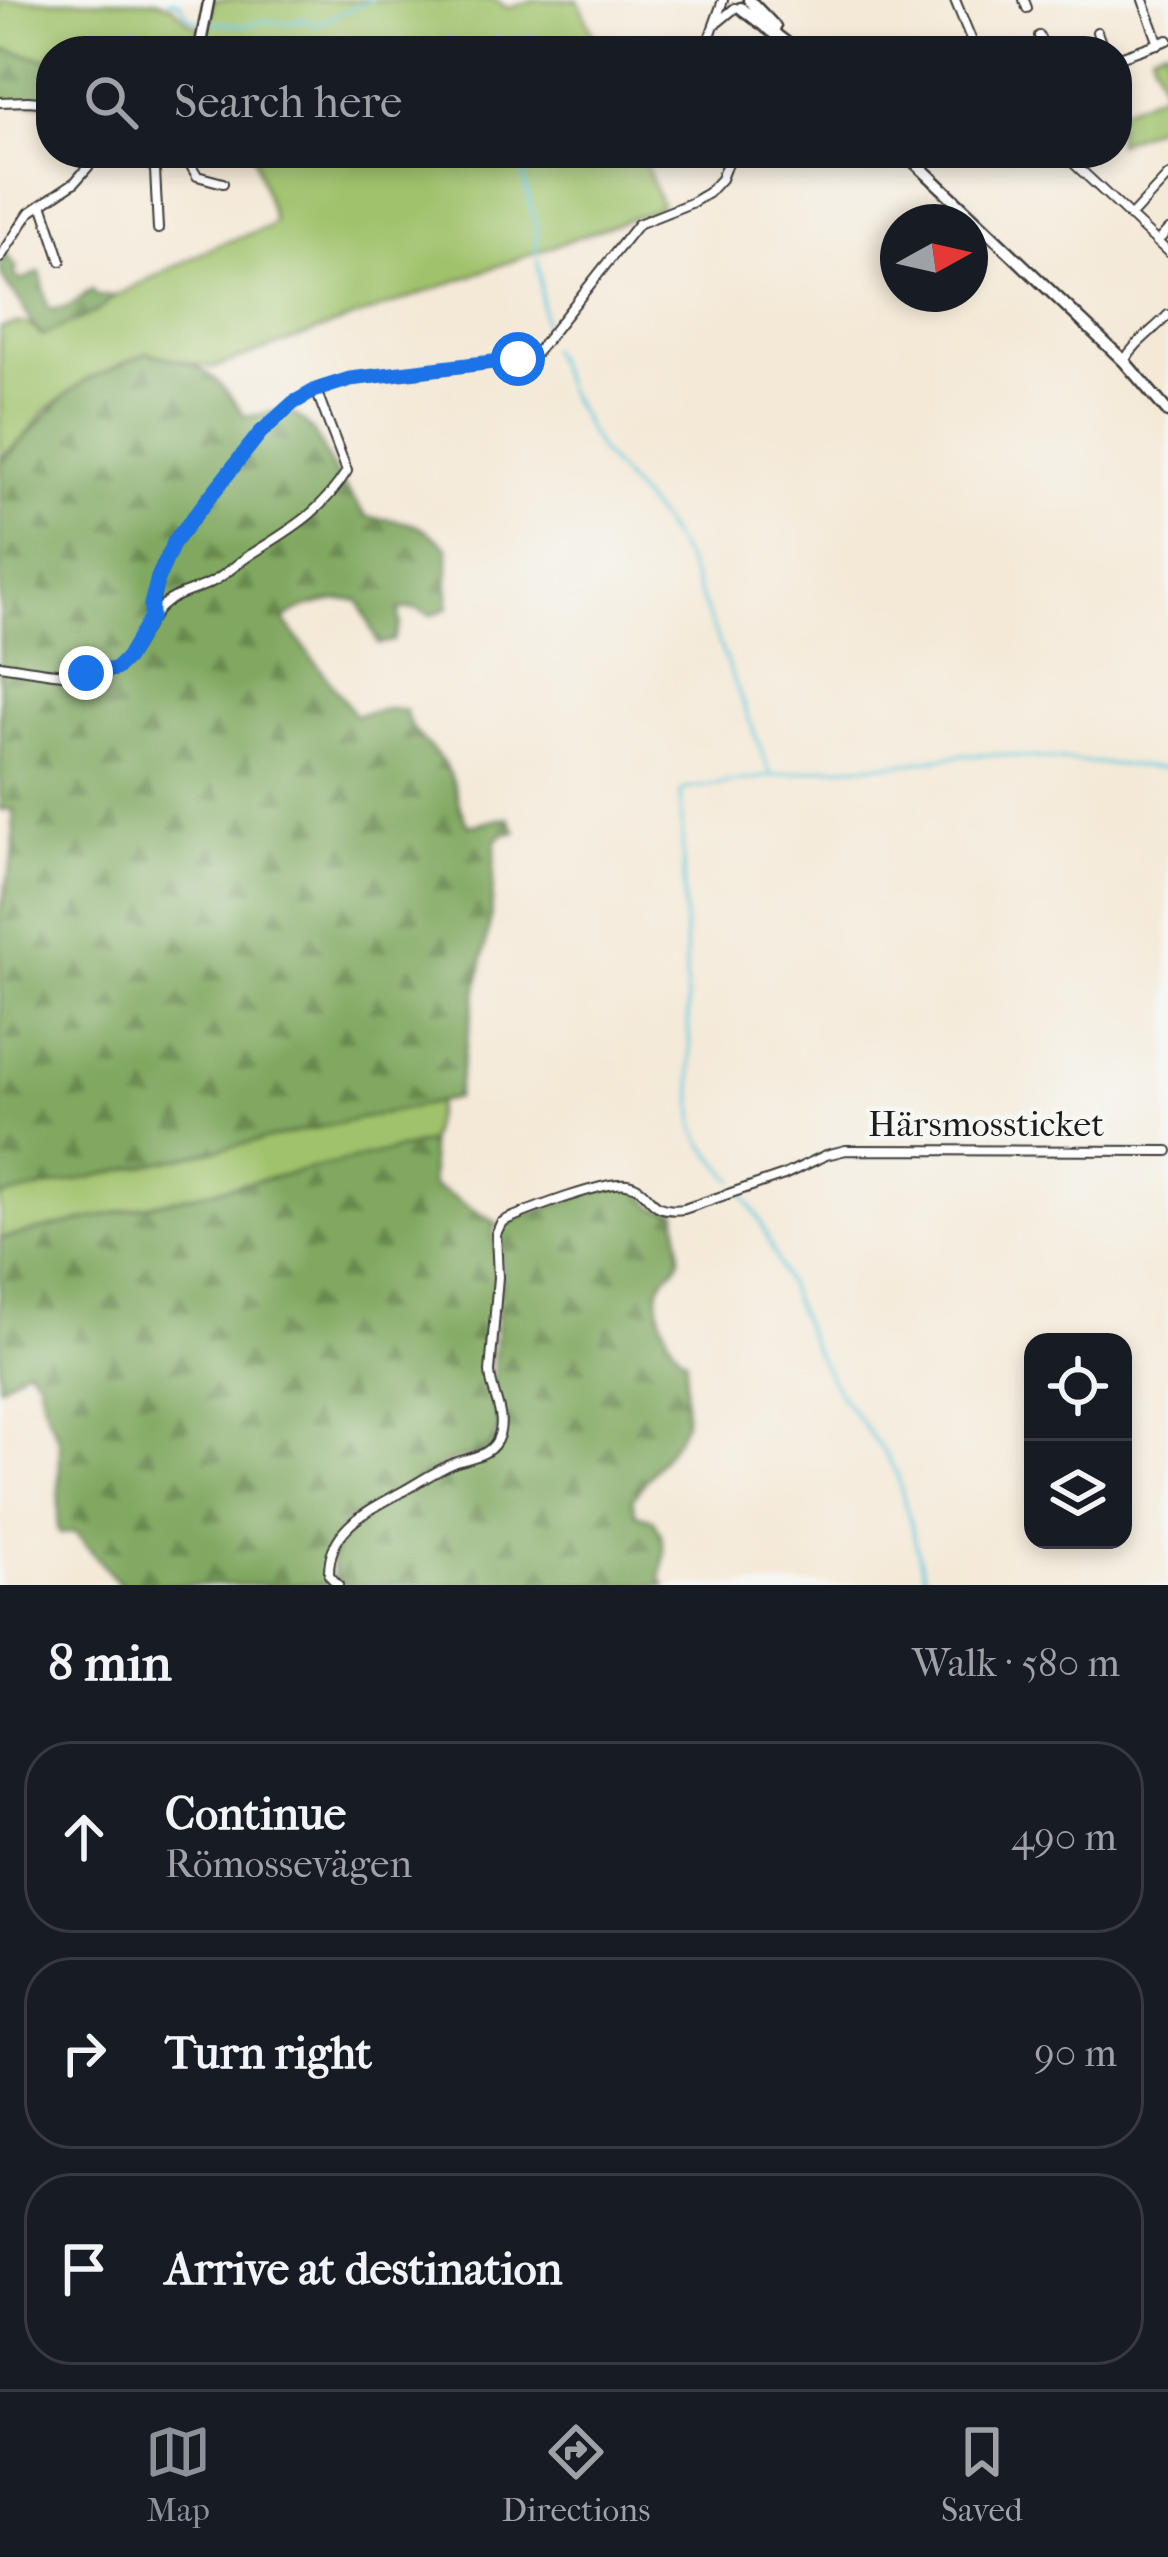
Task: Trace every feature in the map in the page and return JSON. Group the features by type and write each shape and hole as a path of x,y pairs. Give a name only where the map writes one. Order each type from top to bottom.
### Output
{"main road":[{"path":"737,3 778,36"},
{"path":"921,168 1124,361 1168,412"}],"street":[{"path":"202,36 209,0"},
{"path":"955,0 970,36"},
{"path":"1132,53 1163,42 1143,0"},
{"path":"711,36 737,3"},
{"path":"1097,32 1098,36"},
{"path":"0,103 36,102"},
{"path":"0,258 22,221 87,168"},
{"path":"153,168 158,230"},
{"path":"192,168 197,176 223,183"},
{"path":"151,617 158,578 174,542 260,433 293,403 350,379 507,361 536,352 630,232 648,218 708,193 725,168"},
{"path":"1079,168 1168,252"},
{"path":"1130,217 1168,176"},
{"path":"42,203 61,261"},
{"path":"1157,242 1168,230"},
{"path":"1124,361 1139,352 1144,340 1168,316"},
{"path":"0,665 43,673 116,669 151,617 172,597 214,581 317,510 347,471 316,390"},
{"name":"Härsmossticket","path":"338,1585 329,1574 330,1559 338,1538 353,1520 446,1467 482,1454 499,1437 501,1420 490,1372 498,1277 496,1234 508,1219 617,1184 637,1188 654,1206 685,1209 846,1150 1168,1151"}],"green space":[{"path":"0,0 153,1 173,7 194,25 208,27 214,0 496,0 507,8 534,0 578,0 594,36 36,36 36,57 0,51"},
{"path":"1167,47 1168,114 1162,124 1132,137 1132,105 1164,91 1151,52"},
{"path":"0,51 36,57 36,103 0,102"},
{"path":"258,168 647,168 661,204 214,368 147,353 85,381 46,410 0,459 0,328 28,324 42,336 274,221"},
{"path":"5,253 20,281 40,272 50,310 70,306 92,289 96,296 115,296 98,311 44,335 4,279 0,260"},
{"path":"147,353 204,371 245,416 281,412 301,419 367,517 410,524 448,548 448,608 431,615 399,609 400,625 393,641 378,644 359,601 319,603 284,620 355,715 405,710 412,728 449,772 469,826 508,817 516,832 496,841 491,916 456,1098 0,1197 0,913 14,850 13,809 0,810 0,464 66,395 85,381"},
{"path":"438,1101 429,1142 0,1239 0,1197"},
{"path":"429,1142 432,1185 497,1223 486,1376 499,1427 491,1445 446,1463 351,1518 336,1536 329,1556 326,1571 335,1585 120,1585 75,1532 61,1534 58,1530 60,1443 38,1379 27,1367 0,1386 0,1239"},
{"path":"616,1185 637,1190 655,1208 677,1211 680,1258 662,1281 658,1300 668,1335 686,1359 685,1422 632,1499 636,1514 653,1519 661,1534 660,1578 665,1585 339,1585 333,1563 338,1542 353,1524 400,1492 472,1459 500,1438 492,1386 502,1274 501,1226"}],"waterway":[{"path":"169,0 179,2 189,17 200,21"},
{"path":"209,22 247,26 304,19 315,25 371,0"},
{"path":"521,168 536,226 537,253"},
{"path":"538,259 544,325"},
{"path":"550,349 600,451 661,521 686,560 771,775"},
{"path":"734,1181 695,1127 687,1005 681,793 685,789 826,768 963,755 1168,769"},
{"path":"743,1194 759,1218 814,1349 897,1474 927,1585"}],"route":[{"path":"86,673 116,669 127,658 151,617 158,578 174,542 260,433 293,403 350,379 518,359"}]}
